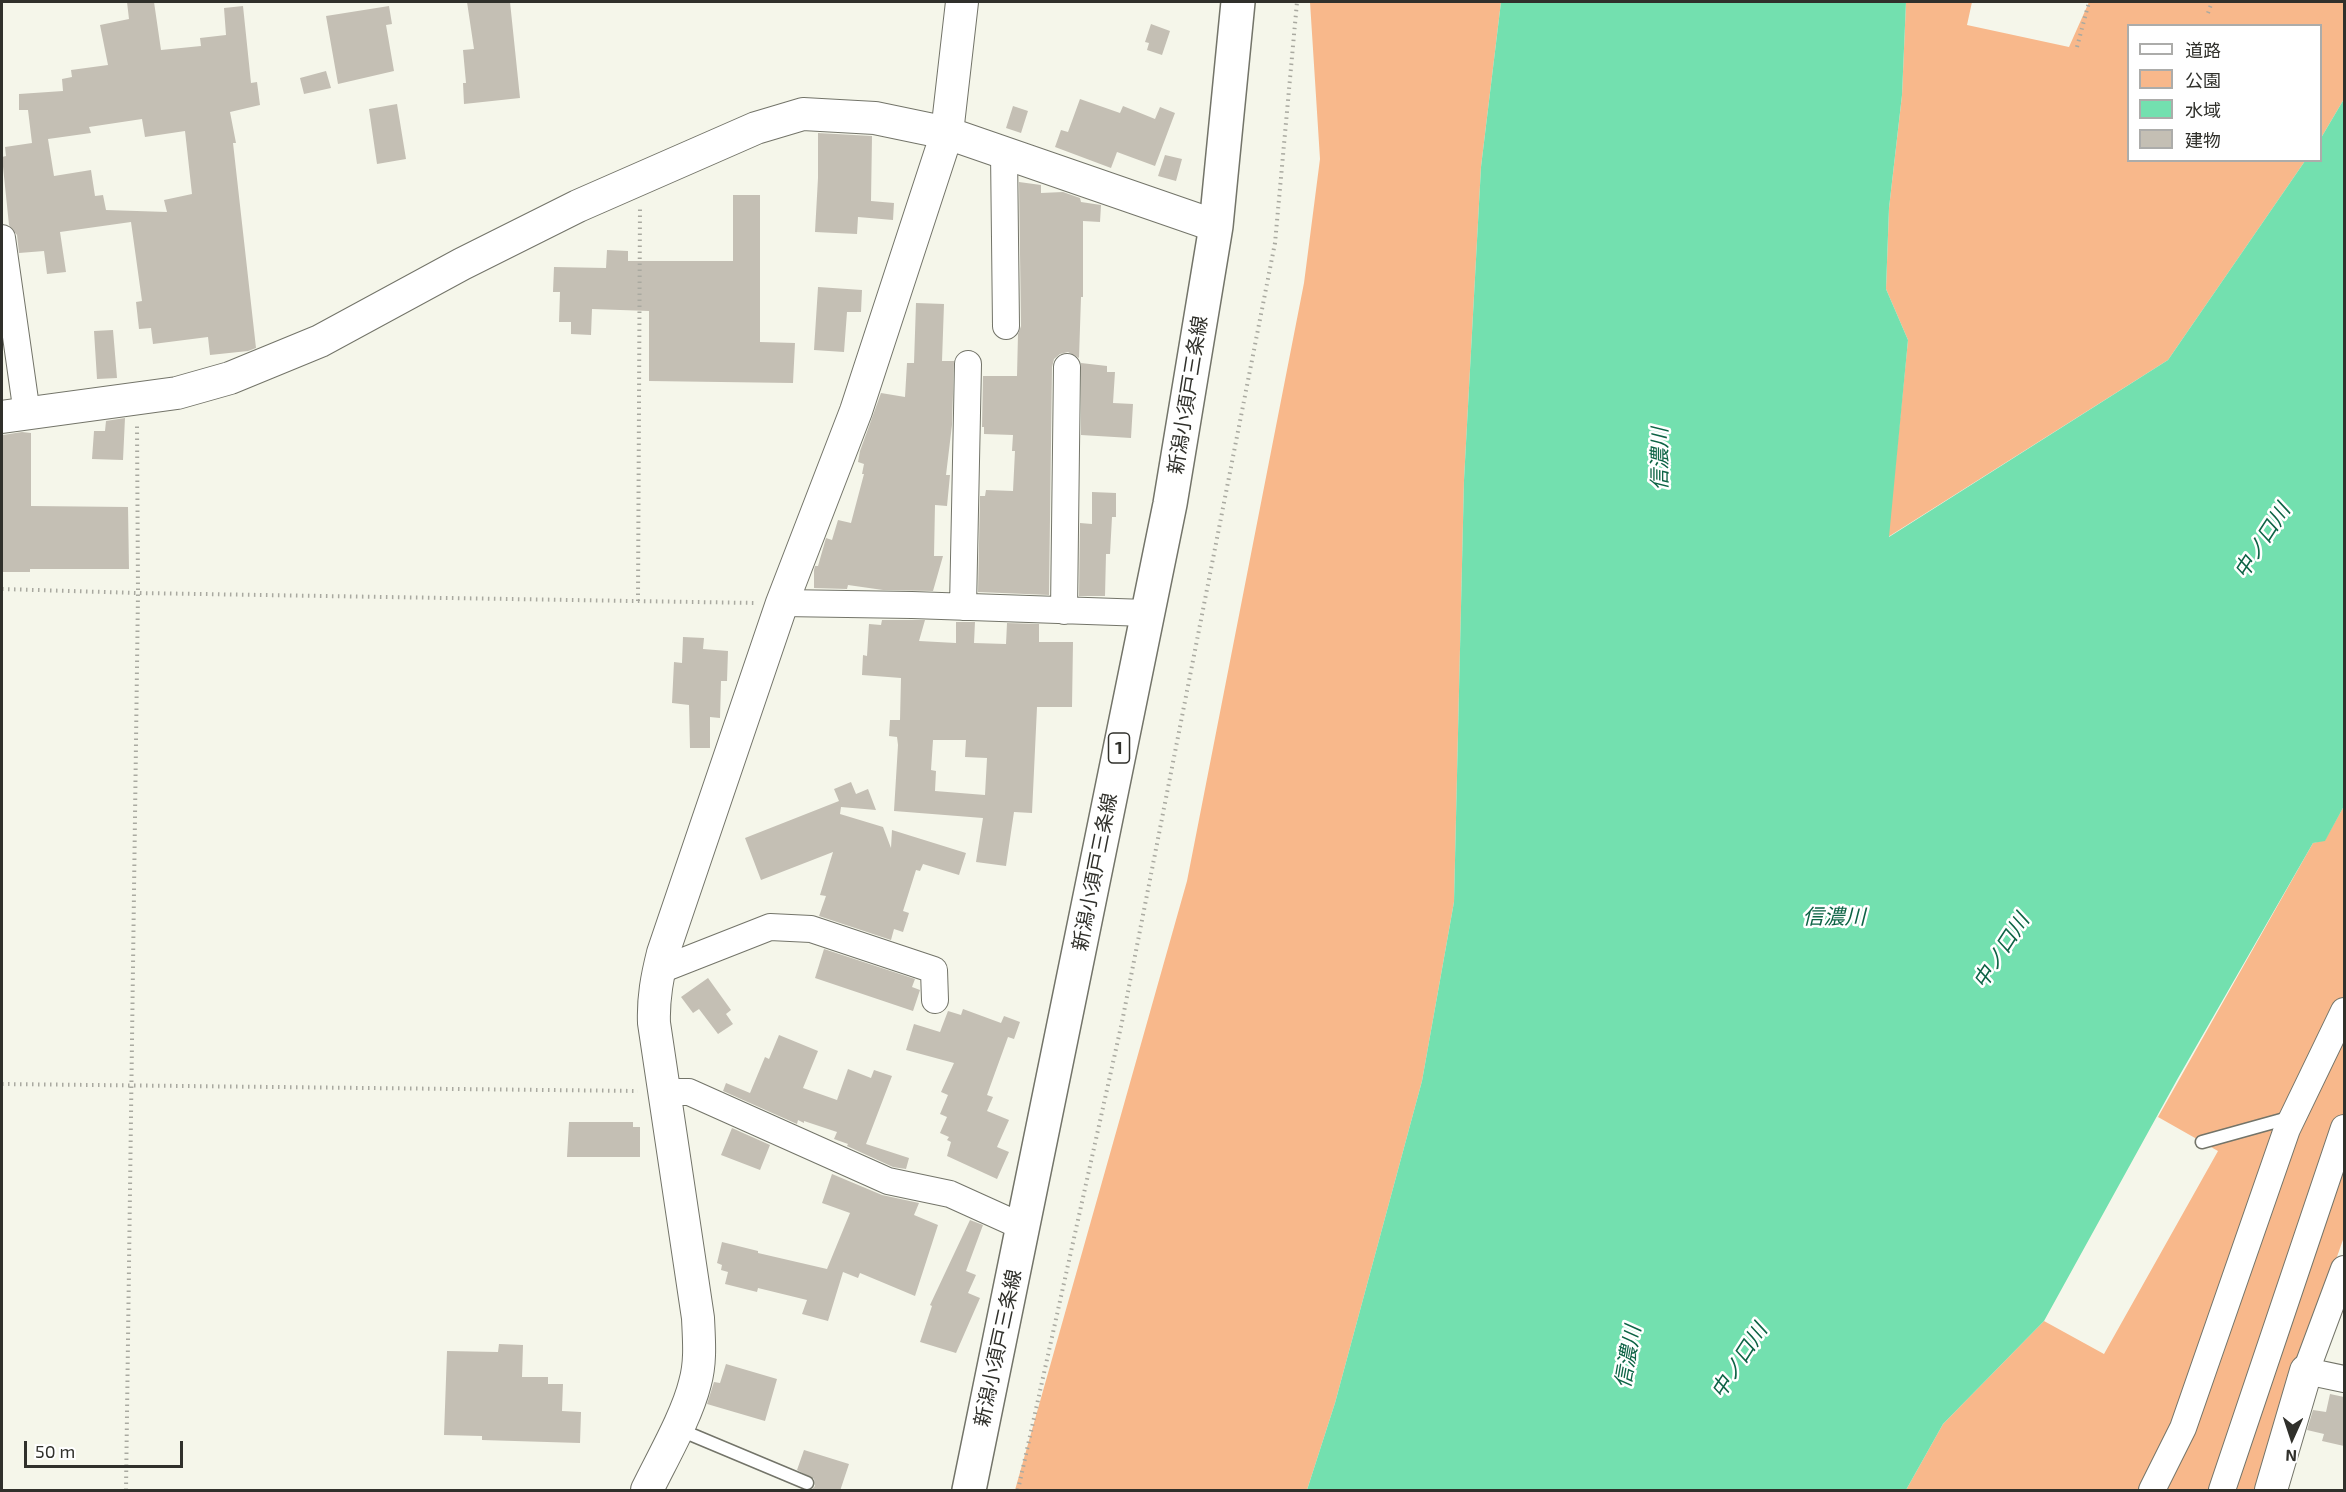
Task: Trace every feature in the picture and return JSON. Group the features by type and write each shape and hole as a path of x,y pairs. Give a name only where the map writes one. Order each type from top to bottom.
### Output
{"main road":[{"name":"新潟小須戸三条線","path":"969,1491 1170,504 1216,226 1238,2"}],"street":[{"path":"647,1491 691,1399 696,1382 699,1343 698,1318 663,1092 653,1001 658,971 782,603 856,411 947,133 962,2"},
{"path":"2,238 14,415 177,393 230,378 320,340 472,259 578,206 756,128 803,114 875,118 947,133 1216,226"},
{"path":"1004,152 1006,326"},
{"path":"963,607 968,364"},
{"path":"1064,610 1066,367"},
{"path":"782,603 1146,613"},
{"path":"658,971 770,927 811,929 934,970 935,1000"},
{"path":"2152,1491 2182,1428 2293,1117 2344,1011"},
{"path":"663,1092 689,1092 888,1181 950,1194 1023,1227"},
{"path":"2222,1491 2344,1128"},
{"path":"2271,1491 2306,1371 2344,1269"},
{"path":"2306,1371 2344,1379"}],"lane":[{"path":"2202,1142 2293,1117"},
{"path":"676,1428 807,1483"}],"path":[{"path":"1018,1491 1122,1022 1275,243 1298,2"},
{"path":"2077,47 2089,2"},
{"path":"2208,13 2212,2"},
{"path":"638,601 640,179"},
{"path":"126,1491 138,593 137,399"},
{"path":"2,589 782,603"},
{"path":"2,1084 663,1092"}],"green space":[{"path":"1310,2 1501,2 1481,167 1464,480 1454,902 1422,1081 1335,1403 1307,1490 1015,1490 1187,881 1304,283 1320,159"},
{"path":"1906,2 1972,2 1967,25 2069,47 2089,2 2344,2 2344,99 2322,136 2322,24 2127,24 2127,162 2304,162 2168,360 1888,537 1908,340 1886,289 1889,208 1902,95"},
{"path":"2344,806 2344,1237 2254,1490 1906,1490 1943,1424 2044,1321 2104,1354 2218,1151 2158,1117 2313,843 2325,840"}],"water":[{"name":"信濃川","path":"1501,2 1906,2 1902,95 1889,208 1886,289 1908,340 1889,537 2168,360 2304,162 2322,162 2322,136 2344,99 2344,806 2325,841 2313,843 2178,1078 2044,1321 1943,1424 1906,1490 1307,1490 1335,1403 1422,1081 1454,902 1464,480 1481,167"}],"building":[{"path":"127,2 154,2 161,50 201,46 200,38 226,35 224,8 243,6 251,83 257,82 260,105 230,112 236,143 233,143 256,348 248,351 210,355 208,337 153,344 151,328 139,329 136,302 142,301 131,222 60,232 66,272 47,274 44,251 19,253 17,235 9,225 2,157 6,156 5,147 32,143 28,110 19,110 19,94 63,91 62,79 72,77 71,70 108,65 100,25 129,19","holes":["142,119 145,137 185,131 192,194 164,200 167,212 106,210 103,195 95,196 91,170 54,176 48,139 91,133 89,127"]},
{"path":"467,2 510,2 520,98 464,104 463,83 466,83 463,50 474,49"},
{"path":"389,6 392,24 386,25 394,71 338,84 326,16"},
{"path":"1151,24 1170,31 1162,55 1147,50 1149,43 1145,42"},
{"path":"326,71 331,88 304,94 300,78"},
{"path":"1080,99 1120,113 1123,106 1155,119 1160,107 1175,113 1155,166 1117,152 1111,168 1055,147 1061,130 1068,132"},
{"path":"397,104 406,159 377,164 369,109"},
{"path":"1013,106 1028,111 1021,133 1006,128"},
{"path":"818,133 872,136 871,201 894,203 893,220 858,217 857,234 815,232"},
{"path":"1165,155 1182,159 1176,181 1158,176"},
{"path":"1019,182 1041,185 1041,193 1063,192 1080,198 1081,202 1101,205 1100,222 1083,221 1083,297 1081,297 1079,358 1068,352 1060,354 1054,359 1052,367 1049,595 978,592 980,496 985,496 986,490 1013,491 1015,451 1012,451 1013,435 984,434 984,427 982,427 983,376 1017,376 1018,334 1021,326"},
{"path":"733,195 760,195 760,342 795,343 793,383 649,381 649,311 592,309 591,335 571,334 571,322 559,322 560,292 553,292 554,267 606,268 607,250 628,251 628,261 733,261"},
{"path":"818,287 862,290 861,312 847,312 844,352 814,350"},
{"path":"916,303 944,304 942,361 954,361 952,425 946,475 950,475 947,506 935,505 934,556 943,556 933,591 883,590 848,585 847,589 814,588 814,570 815,566 818,566 826,538 832,540 838,520 851,523 864,474 862,474 864,464 858,462 860,451 881,393 905,397 907,363 914,363"},
{"path":"113,330 117,378 97,379 94,331"},
{"path":"1081,363 1107,366 1107,372 1115,372 1113,403 1133,404 1131,438 1081,435"},
{"path":"125,418 123,460 92,459 94,431 105,431 106,421"},
{"path":"31,433 31,506 128,507 129,569 30,569 30,572 3,572 3,435"},
{"path":"1092,492 1116,493 1116,517 1112,517 1110,554 1106,554 1105,596 1079,596 1080,523 1092,524"},
{"path":"882,620 925,620 919,641 956,643 956,622 975,622 974,643 1006,644 1007,623 1039,624 1039,642 1073,642 1072,707 1037,707 1032,813 1014,812 1006,866 976,862 983,818 894,811 898,745 897,737 889,736 890,720 900,720 901,678 862,675 863,655 867,656 869,624 881,625","holes":["933,740 966,740 965,757 987,758 985,795 935,791 936,771 931,770"]},
{"path":"683,637 704,638 703,649 728,651 727,681 721,681 720,718 710,717 710,748 690,748 689,705 672,703 674,662 682,663"},
{"path":"851,782 856,794 868,789 876,810 841,807 840,814 883,827 891,848 892,830 966,853 959,875 923,864 920,871 916,870 903,911 909,913 903,932 894,929 891,940 819,916 826,896 820,895 833,852 761,880 745,838 839,801 834,789"},
{"path":"824,949 915,979 912,987 920,990 913,1011 815,978"},
{"path":"708,978 731,1010 726,1014 733,1024 718,1034 699,1009 693,1013 681,997"},
{"path":"963,1009 1001,1023 1004,1016 1020,1022 1014,1039 1008,1037 987,1095 993,1097 987,1111 1009,1120 997,1147 1009,1152 997,1179 947,1156 951,1142 947,1140 949,1137 940,1133 947,1117 940,1114 948,1095 941,1092 954,1063 906,1050 914,1024 940,1032 948,1011 961,1015"},
{"path":"779,1035 818,1051 803,1088 837,1100 848,1069 871,1078 874,1070 892,1076 866,1144 909,1158 906,1169 893,1167 847,1146 848,1144 834,1139 837,1132 804,1121 804,1123 798,1120 797,1124 723,1091 726,1083 750,1093 765,1057 769,1059"},
{"path":"569,1122 633,1122 633,1127 640,1127 640,1157 567,1157"},
{"path":"732,1128 770,1145 760,1170 721,1155"},
{"path":"832,1174 882,1195 919,1203 914,1215 938,1225 915,1296 860,1273 858,1278 843,1272 828,1321 802,1314 807,1300 758,1288 757,1292 725,1284 728,1272 721,1270 722,1265 717,1263 722,1242 827,1269 850,1213 822,1203"},
{"path":"970,1220 983,1225 966,1271 976,1275 968,1293 980,1298 956,1353 920,1342 932,1306 930,1305"},
{"path":"499,1344 523,1345 522,1377 548,1377 548,1384 563,1384 562,1411 581,1412 580,1443 482,1440 482,1436 444,1435 447,1351 498,1352"},
{"path":"726,1364 777,1379 765,1421 707,1404 714,1382 720,1383"},
{"path":"2330,1394 2344,1397 2344,1446 2322,1441 2324,1434 2307,1430 2313,1410 2326,1412"},
{"path":"804,1450 849,1464 840,1491 810,1491 815,1486 814,1479 797,1470"}],"water label":[{"name":"中ノ口川","path":"2262,541"},
{"name":"中ノ口川","path":"2001,951"},
{"name":"中ノ口川","path":"1739,1361"}]}
